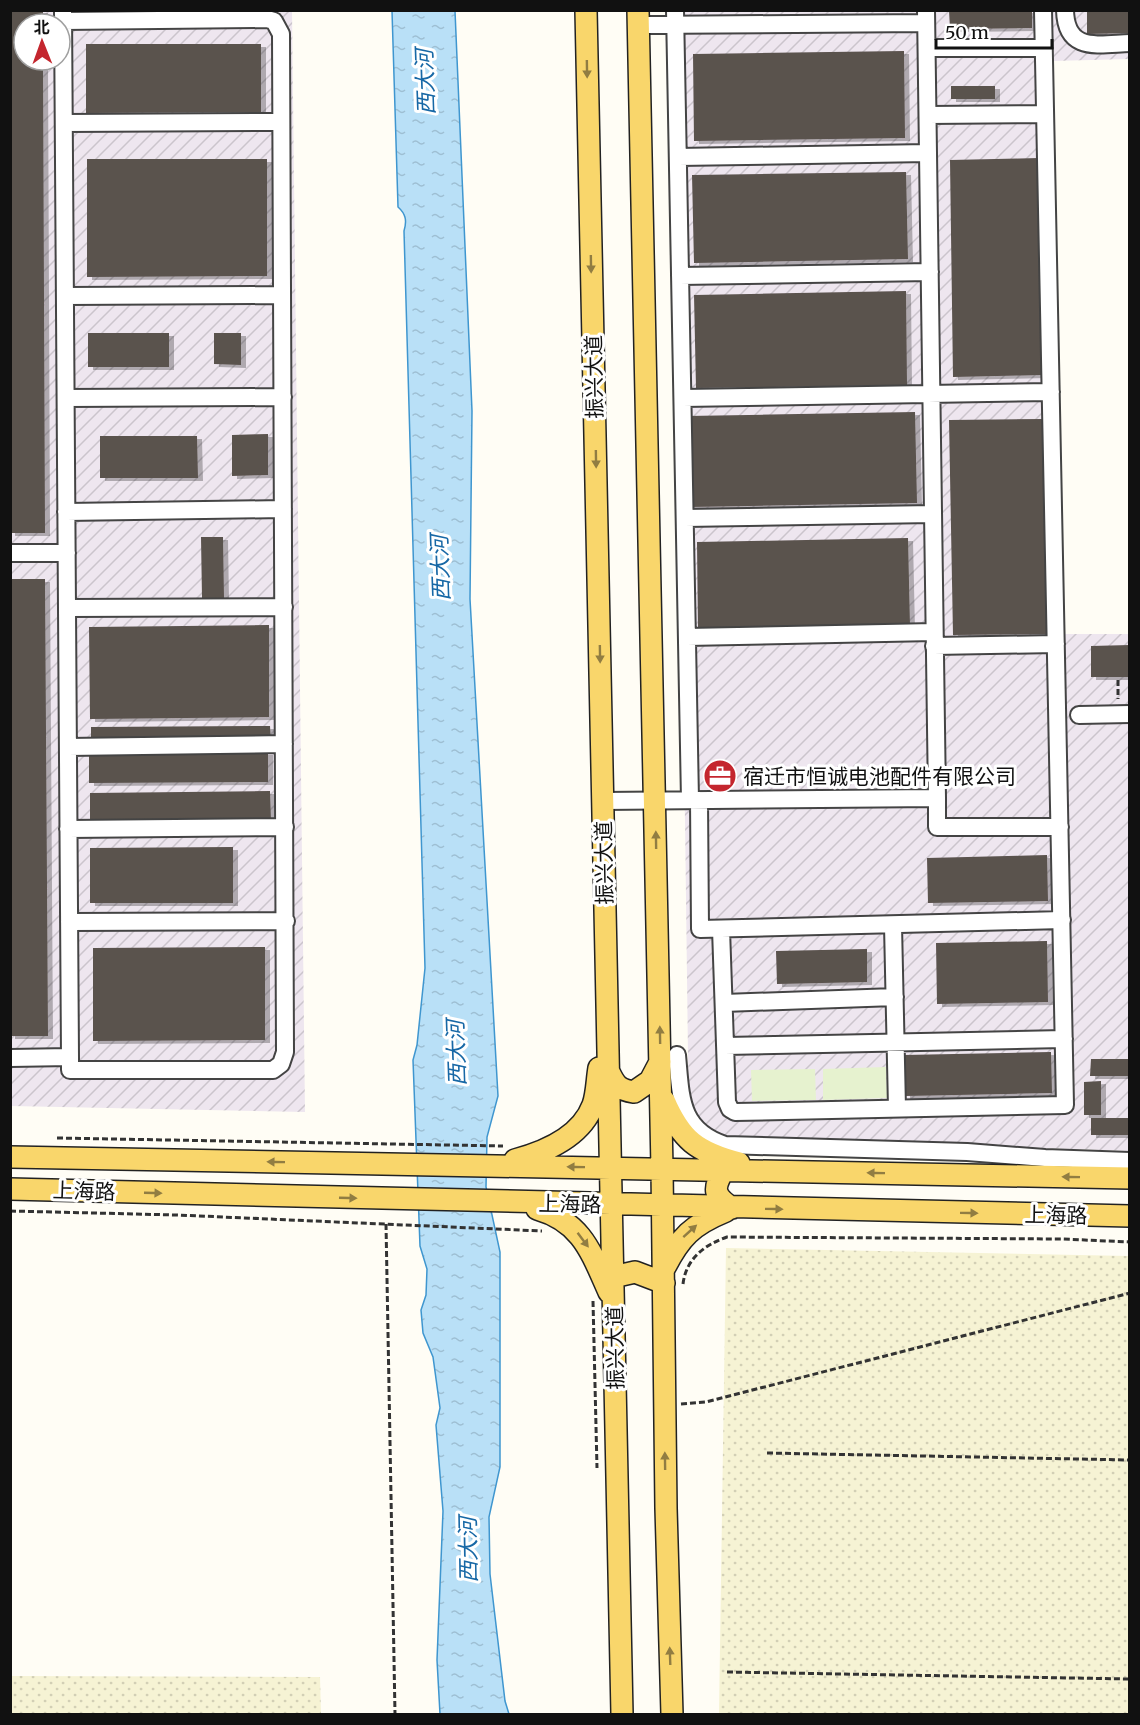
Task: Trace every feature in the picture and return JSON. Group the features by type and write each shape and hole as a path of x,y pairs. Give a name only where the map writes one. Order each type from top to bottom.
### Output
{"main road":[{"name":"振兴大道","path":"586,10 613,1277 603,1301 622,1714"},
{"path":"638,18 655,801 669,1059 661,1094 663,1206 670,1282 673,1405 672,1714"},
{"path":"500,1156 550,1148 567,1137 583,1121 593,1105 607,1011"},
{"path":"609,1072 616,1086 623,1091 634,1092 650,1081 669,1059"},
{"path":"661,1094 674,1124 689,1141 711,1155 771,1171"},
{"name":"上海路","path":"10,1157 500,1156 537,1166 1130,1178"},
{"path":"516,1203 536,1192 541,1178 537,1166"},
{"path":"724,1170 717,1181 716,1190 719,1200 732,1208"},
{"name":"上海路","path":"10,1189 516,1203 1130,1216"},
{"path":"516,1203 558,1215 577,1232 590,1249 603,1301"},
{"path":"670,1282 685,1234 701,1221 732,1208"},
{"path":"613,1277 635,1272 670,1282"}],"lane":[{"path":"721,929 727,1102 730,1109 735,1112 1065,1105 1043,10"},
{"path":"1065,10 1066,27 1073,38 1085,44 1130,43"},
{"path":"64,72 70,1070 273,1070 281,1065 286,1041 281,34 274,21 72,16"},
{"path":"638,18 926,17 937,827 1060,827"},
{"path":"675,18 687,637 700,929 1062,920"},
{"path":"927,48 1044,48"},
{"path":"928,115 1045,114"},
{"path":"64,123 281,122"},
{"path":"678,157 928,153"},
{"path":"680,276 930,272"},
{"path":"65,296 282,295"},
{"path":"683,398 1051,392"},
{"path":"66,398 283,397"},
{"path":"66,512 283,509"},
{"path":"685,518 933,514"},
{"path":"10,553 66,553"},
{"path":"67,608 284,607"},
{"path":"687,637 934,639 1056,644"},
{"path":"1079,715 1130,714"},
{"path":"68,747 284,744"},
{"path":"603,801 937,798"},
{"path":"68,829 285,827"},
{"path":"69,922 286,921"},
{"path":"893,925 897,1108"},
{"path":"724,1003 895,997"},
{"path":"725,1046 1064,1039"},
{"path":"10,1058 70,1057"},
{"path":"669,1059 687,1116 694,1128 725,1144 967,1152 1130,1161"}],"path":[{"path":"46,1138 500,1156"},
{"path":"10,1211 177,1215 544,1231"},
{"path":"386,1224 395,1714"},
{"path":"670,1282 684,1276 694,1257 707,1244 727,1238 1062,1239 1130,1242"},
{"path":"673,1405 718,1399 1130,1293"},
{"path":"598,1478 603,1301"},
{"path":"673,1405 682,1393"},
{"path":"767,1453 1130,1460"},
{"path":"727,1672 1130,1679"}],"shaded area":[{"path":"11,11 292,11 305,1112 11,1106"},
{"path":"665,11 1129,11 1129,59 1053,61 1065,634 1129,634 1129,1151 689,1135 685,819"},
{"path":"726,1248 1129,1256 1129,1714 719,1714"},
{"path":"11,1676 320,1677 321,1714 11,1714"}],"green space":[{"path":"886,1067 887,1098 823,1100 823,1069"},
{"path":"815,1069 816,1100 752,1101 751,1070"}],"water":[{"name":"西大河","path":"392,11 455,11 472,411 470,599 498,1096 487,1137 486,1187 500,1252 500,1467 489,1517 490,1574 505,1701 509,1714 440,1714 437,1660 443,1511 436,1425 440,1408 433,1357 423,1333 421,1310 426,1295 427,1269 420,1246 413,1060 417,1045 425,968 404,231 406,221 403,212 398,207"}],"building":[{"path":"10,10 43,10 43,12 12,12 12,72 43,72 45,533 10,533"},
{"path":"949,10 1032,10 1032,28 950,29"},
{"path":"1087,10 1130,10 1130,33 1087,34"},
{"path":"86,44 261,44 261,112 86,113"},
{"path":"904,51 905,138 694,141 693,54"},
{"path":"951,86 995,86 995,99 951,99"},
{"path":"1039,158 1043,375 953,377 950,160"},
{"path":"87,159 267,159 267,276 87,277"},
{"path":"906,172 908,259 694,263 692,175"},
{"path":"906,291 907,385 696,388 694,295"},
{"path":"88,333 169,333 169,367 88,367"},
{"path":"214,333 241,333 241,365 214,364"},
{"path":"915,412 917,503 689,507 687,416"},
{"path":"1046,419 1050,634 953,635 949,420"},
{"path":"268,434 268,475 232,476 232,435"},
{"path":"100,436 197,436 198,478 100,478"},
{"path":"201,537 223,537 224,598 202,598"},
{"path":"908,538 910,627 698,631 697,542"},
{"path":"10,579 45,579 48,1036 10,1036"},
{"path":"269,625 269,717 90,719 89,627"},
{"path":"1130,645 1130,677 1091,677 1091,646"},
{"path":"270,726 271,742 91,743 91,727"},
{"path":"268,752 268,782 89,783 89,753"},
{"path":"270,791 271,821 90,823 90,793"},
{"path":"233,847 233,903 90,903 90,848"},
{"path":"1047,855 1048,901 928,903 927,858"},
{"path":"1047,941 1048,1002 937,1004 936,943"},
{"path":"265,947 265,1040 93,1041 93,948"},
{"path":"867,949 867,982 777,984 776,951"},
{"path":"1051,1052 1052,1093 905,1096 904,1055"},
{"path":"1091,1059 1130,1059 1130,1076 1090,1076"},
{"path":"1101,1081 1101,1115 1084,1115 1084,1082"},
{"path":"1091,1118 1130,1118 1130,1135 1091,1135"}],"place":[{"name":"宿迁市恒诚电池配件有限公司","path":"720,776"}]}
